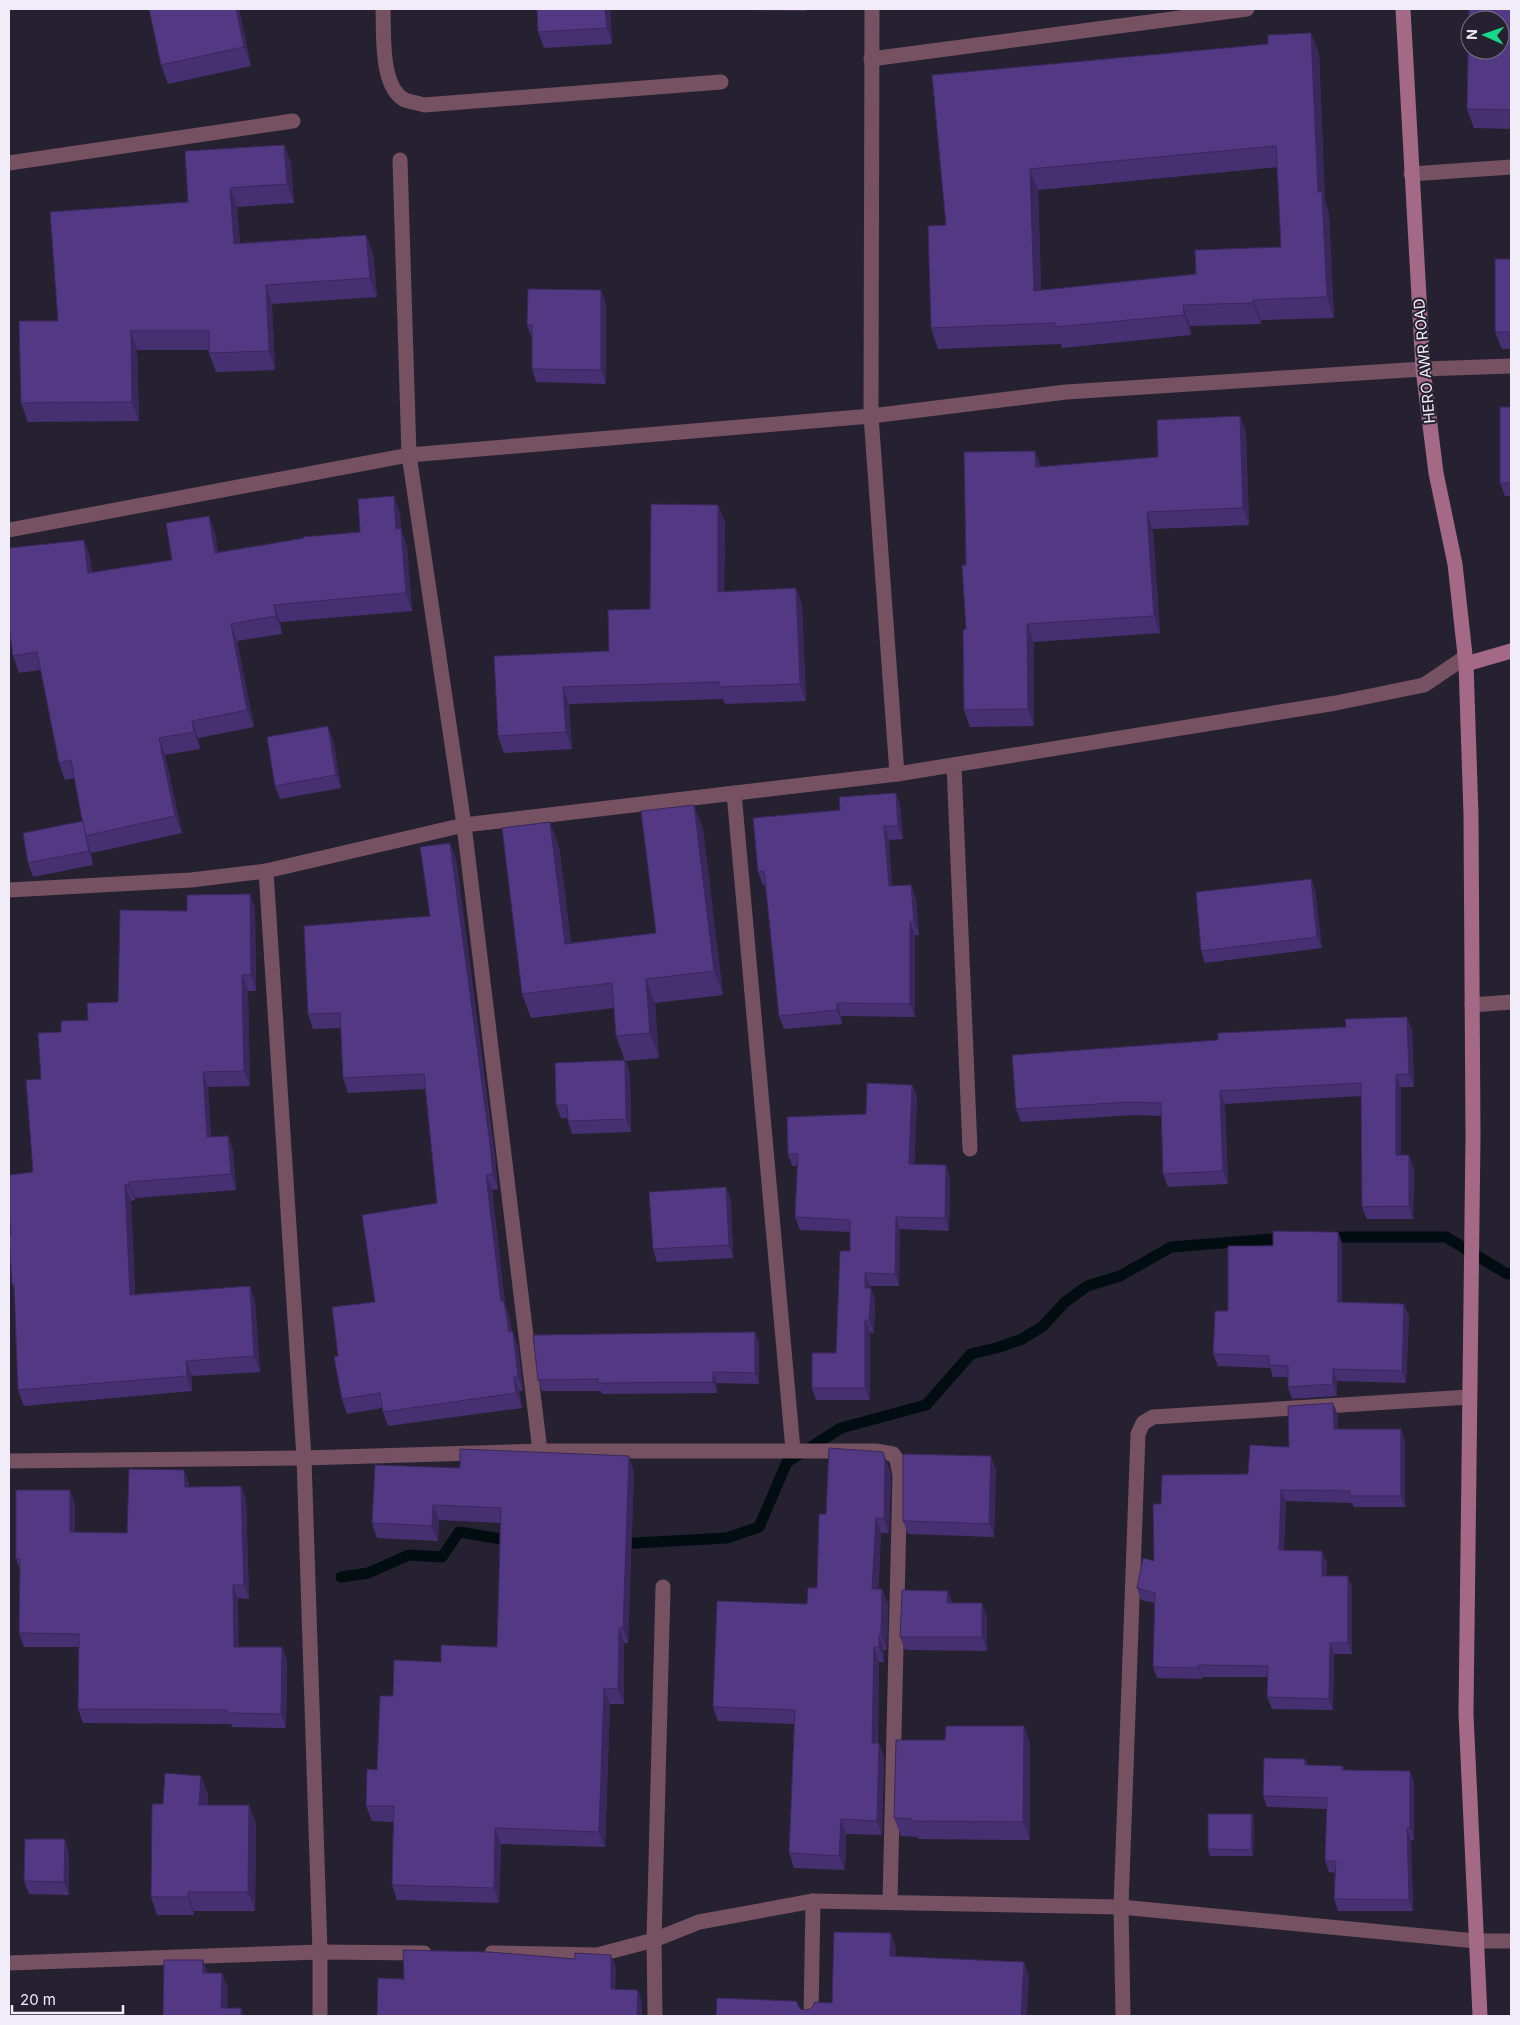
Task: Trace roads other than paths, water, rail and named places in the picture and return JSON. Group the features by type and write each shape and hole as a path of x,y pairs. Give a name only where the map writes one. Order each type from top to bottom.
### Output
{"main road":[{"name":"HERO AWR ROAD","path":"1404,9 1422,369 1436,473 1455,564 1465,661 1471,815 1473,1136 1466,1714 1480,2016"},
{"path":"1465,661 1511,652"}],"street":[{"path":"383,9 386,64 392,87 404,99 424,105 722,82"},
{"path":"872,9 871,416 896,774"},
{"path":"871,59 1247,9"},
{"path":"9,163 293,121"},
{"path":"400,160 409,455 464,826 540,1451"},
{"path":"1411,174 1511,167"},
{"path":"9,530 409,455 871,416 1066,392 1422,369 1511,366"},
{"path":"9,890 191,880 266,871 464,826 954,766 1336,703 1424,685 1465,661"},
{"path":"954,766 970,1149"},
{"path":"734,793 793,1450"},
{"path":"266,871 304,1458 320,1952 320,2016"},
{"path":"1472,1005 1511,1002"},
{"path":"1124,2016 1121,1907 1138,1434 1143,1423 1153,1417 1469,1397"},
{"path":"9,1462 304,1458 540,1451 793,1450 876,1451 893,1454 897,1460 900,1475 890,1902"},
{"path":"655,2016 654,1940 663,1587"},
{"path":"479,1953 598,1955 654,1940 698,1922 813,1901 1121,1907 1476,1941 1511,1941"},
{"path":"812,2016 813,1901"},
{"path":"9,1963 320,1952 439,1953"}],"waterway":[{"path":"1325,1237 1446,1237 1507,1274 1511,1273"},
{"path":"617,1544 727,1538 759,1527 787,1462 841,1428 926,1405 971,1354 1022,1339 1043,1326 1064,1303 1087,1286 1120,1276 1171,1247 1286,1238"},
{"path":"341,1577 368,1573 409,1555 442,1557 459,1532 514,1541"}]}
